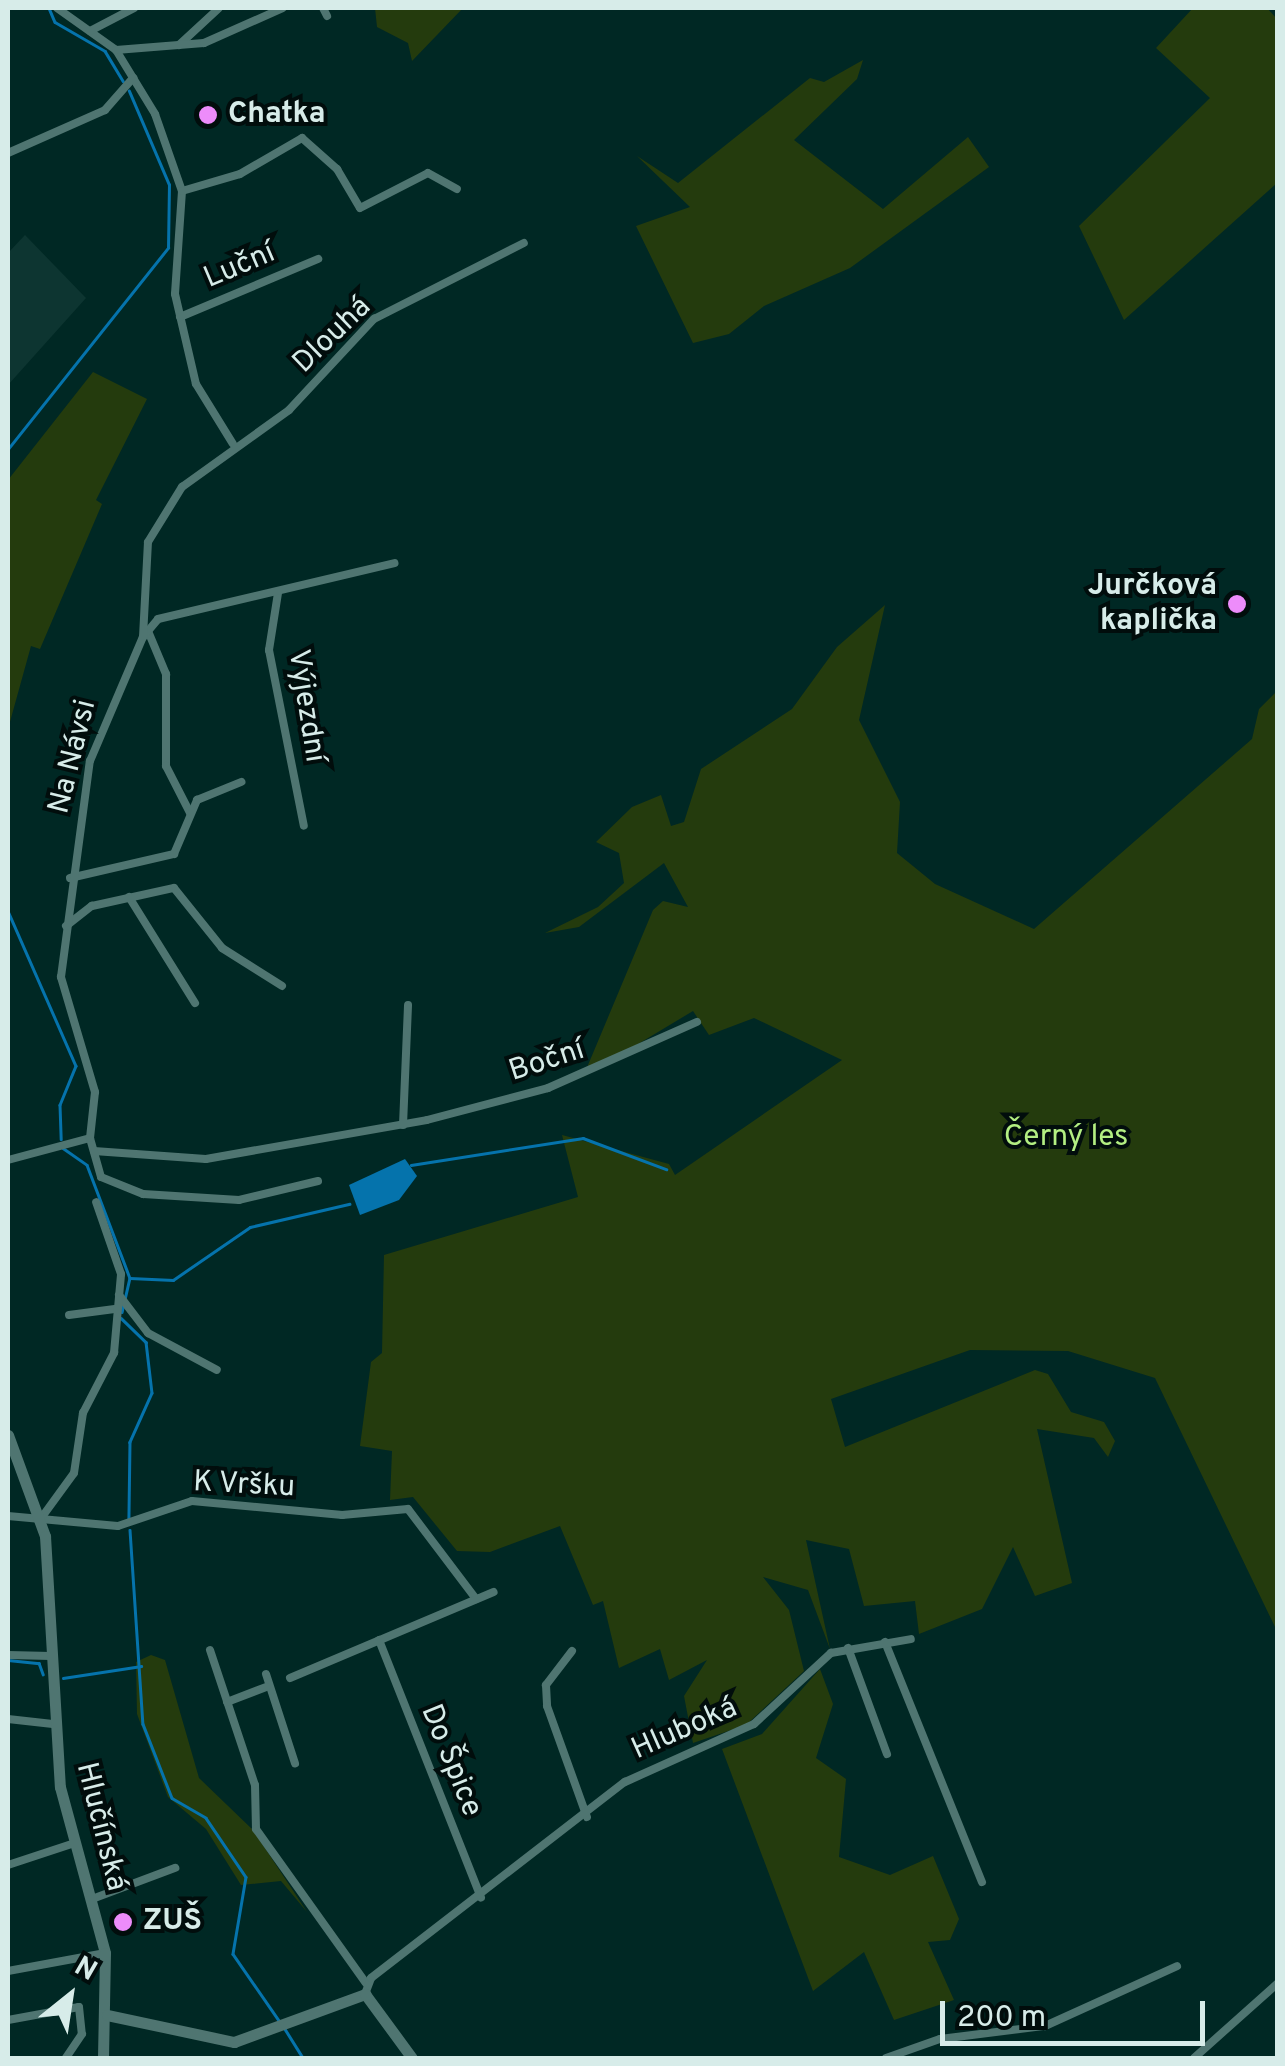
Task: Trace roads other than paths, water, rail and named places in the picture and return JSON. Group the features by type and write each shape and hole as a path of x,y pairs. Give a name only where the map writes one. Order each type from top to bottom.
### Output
{"street":[{"path":"58,8 116,50 134,78 182,191 180,317 196,384 233,444"},
{"path":"90,31 134,8"},
{"path":"178,46 219,8"},
{"path":"116,50 178,46 284,8"},
{"path":"8,154 105,110 134,78"},
{"path":"182,191 240,174 302,138 337,168 360,208 428,174 457,189"},
{"name":"Dlouhá","path":"233,444 290,410 374,320 524,243"},
{"name":"Luční","path":"180,317 318,259"},
{"name":"Na Návsi","path":"233,444 182,487 153,530 145,634 106,708 70,878 63,1003 95,1092 90,1138 107,1187 239,1200 318,1181"},
{"path":"190,813 166,766 166,674 145,634 158,618 278,594 394,563"},
{"name":"Výjezdní","path":"278,594 268,650 304,826"},
{"path":"70,878 174,854 190,813 205,794 242,782"},
{"path":"66,926 129,896 174,888 222,948 282,986"},
{"path":"129,896 195,1003"},
{"path":"403,1126 414,1022 408,1005"},
{"path":"414,1022 427,1020"},
{"name":"Boční","path":"94,1151 206,1159 403,1126 548,1088 697,1022"},
{"path":"8,1160 90,1138"},
{"path":"96,1202 122,1274 123,1301 148,1333 217,1370"},
{"path":"42,1517 77,1465 83,1413 114,1352 115,1310 123,1301"},
{"path":"69,1315 115,1310"},
{"name":"Hlučínská","path":"8,1435 42,1517 53,1724 75,1843 105,1952 104,2058"},
{"name":"K Vršku","path":"8,1516 118,1526 192,1501 408,1509 424,1520 476,1600"},
{"path":"290,1678 494,1592"},
{"name":"Hluboká","path":"366,1989 644,1770 754,1724 848,1648 912,1639"},
{"name":"Do Špice","path":"379,1640 481,1898"},
{"path":"884,1642 982,1882"},
{"path":"848,1648 887,1754"},
{"path":"210,1650 255,1785 256,1829 412,2058"},
{"path":"572,1651 546,1685 547,1706 587,1818"},
{"path":"8,1656 50,1656"},
{"path":"266,1674 266,1686 294,1763"},
{"path":"227,1702 266,1686"},
{"path":"8,1718 53,1724"},
{"path":"8,1865 75,1843"},
{"path":"92,1899 174,1868"},
{"path":"8,1971 105,1952"},
{"path":"886,2058 940,2039 1045,2026 1177,1966"},
{"path":"1194,2058 1278,1983"},
{"path":"107,2015 214,2042 286,2029 366,1989"},
{"path":"8,2020 79,2006 82,2034 66,2058"}],"water":[{"path":"405,1159 417,1176 399,1200 360,1215 349,1185"}],"waterway":[{"path":"49,8 55,22 105,51 123,81"},
{"path":"8,449 168,248 169,185 129,91"},
{"path":"8,911 76,1066 60,1105 61,1139"},
{"path":"411,1165 583,1138 666,1169"},
{"path":"63,1148 87,1165 130,1278 122,1312"},
{"path":"130,1278 173,1280 250,1227 349,1204"},
{"path":"121,1318 146,1342 152,1393 130,1442 129,1518"},
{"path":"130,1530 143,1724 172,1798 206,1818 246,1877 233,1954 280,2022"},
{"path":"8,1660 39,1663 43,1674"},
{"path":"63,1678 141,1666"},
{"path":"285,2029 303,2058"}],"place":[{"name":"Chatka","path":"208,115"},
{"name":"Jurčková kaplička","path":"1237,604"},
{"name":"ZUŠ","path":"123,1922"}],"park label":[{"name":"Černý les","path":"1066,1138"}]}
